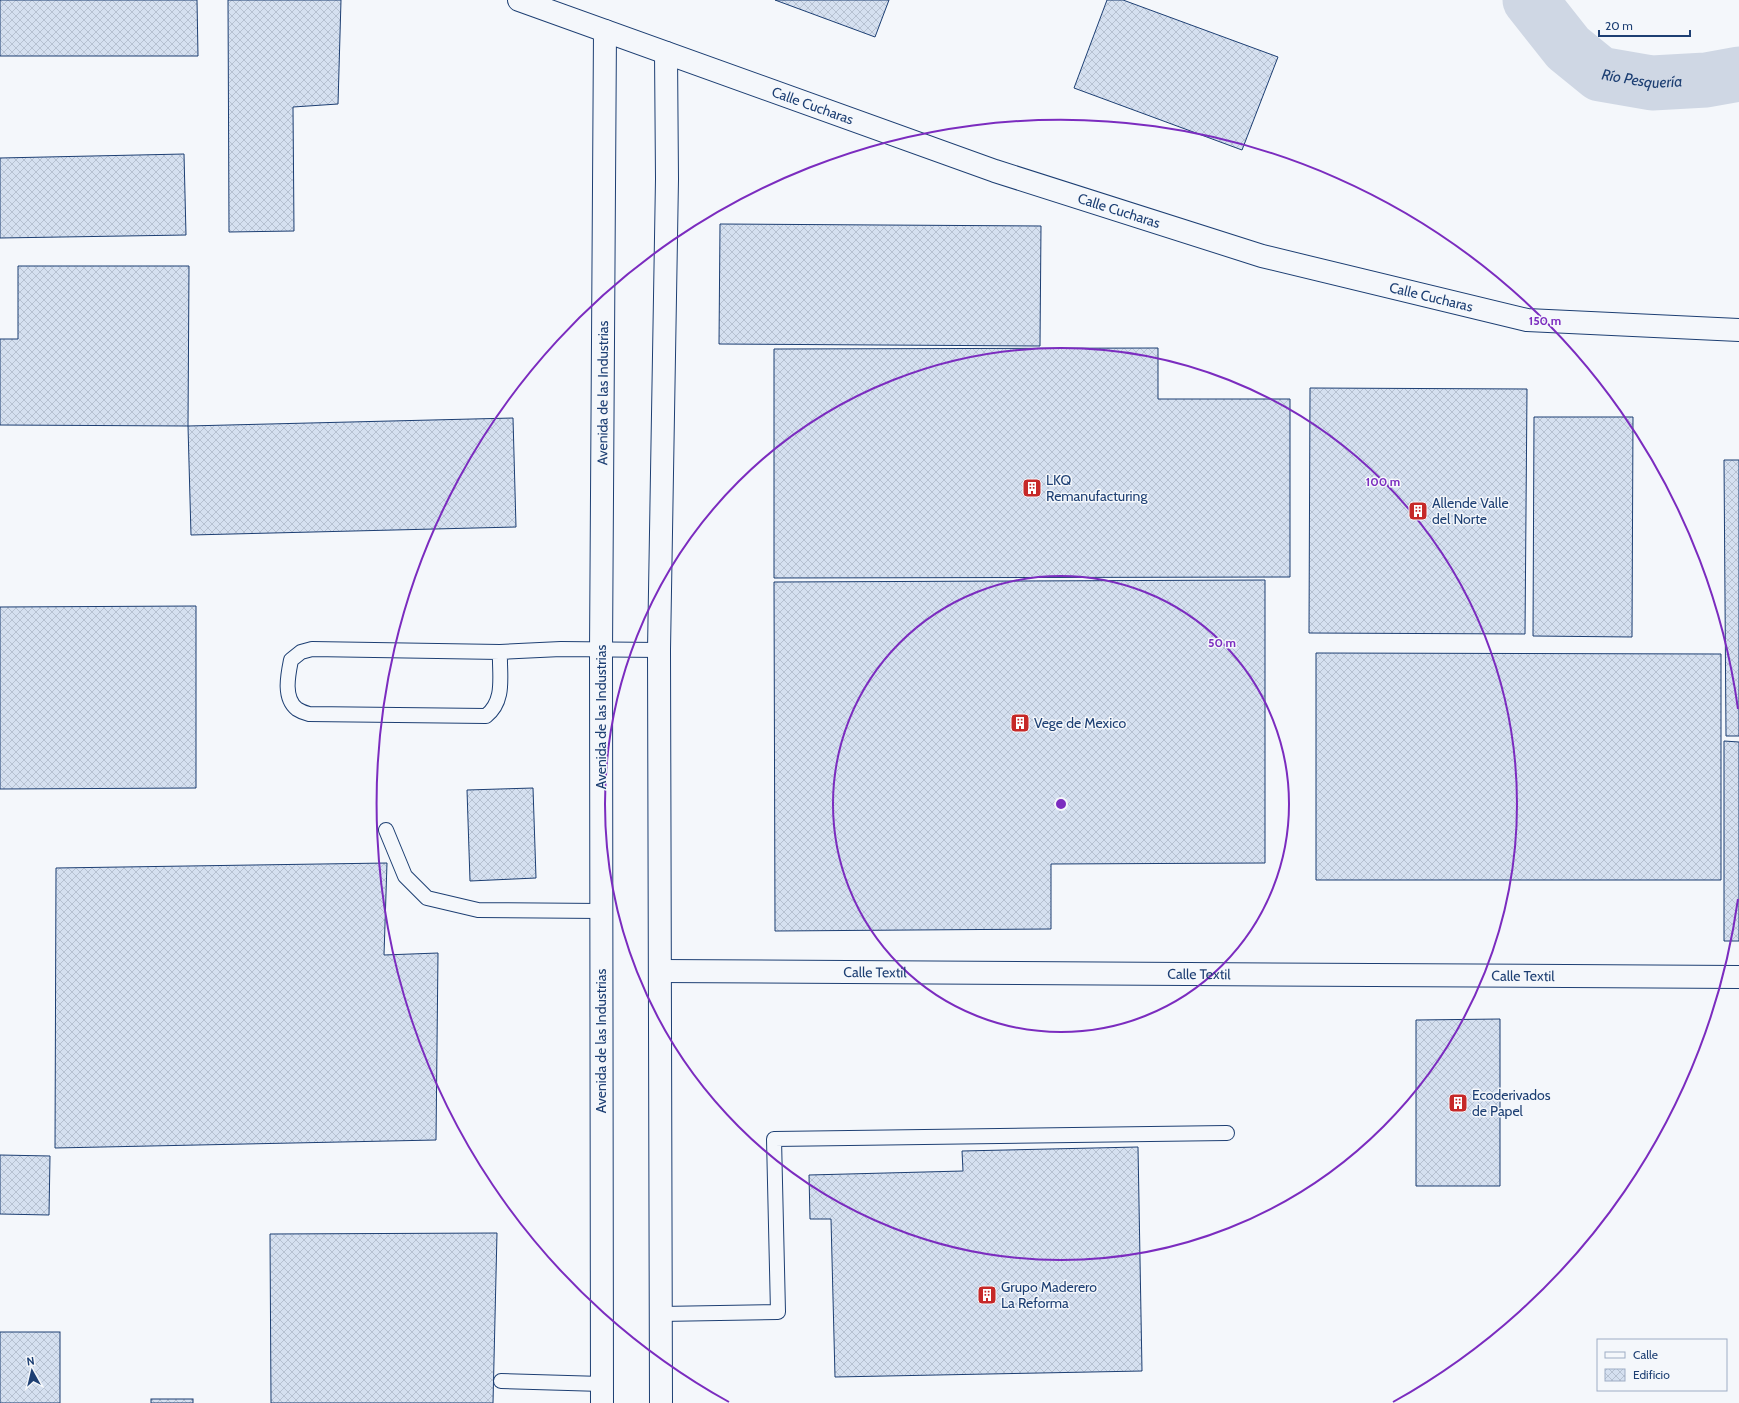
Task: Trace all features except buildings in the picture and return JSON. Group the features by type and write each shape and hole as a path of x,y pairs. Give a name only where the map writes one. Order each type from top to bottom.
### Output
{"street":[{"name":"Calle Cucharas","path":"520,0 995,171 1262,256 1528,320 1739,330"},
{"name":"Avenida de las Industrias","path":"602,1393 601,651 605,31"},
{"path":"661,1403 659,650 667,179 666,52"},
{"name":"Calle Textil","path":"660,971 1739,977"}],"lane":[{"path":"500,652 499,700 494,710 486,716 309,714 296,708 290,697 287,679 291,660 301,652 312,649 500,652 561,649 601,651 659,650"},
{"path":"386,830 404,876 428,898 478,910 601,911"},
{"path":"660,1314 778,1312 774,1139 1227,1133"},
{"path":"501,1381 602,1393"}],"waterway":[{"name":"Río Pesquería","path":"1530,0 1568,48 1600,74 1652,83 1706,80 1739,74"}],"place":[{"name":"LKQ Remanufacturing","path":"1032,488"},
{"name":"Allende Valle del Norte","path":"1418,511"},
{"name":"Vege de Mexico","path":"1020,723"},
{"name":"Ecoderivados de Papel","path":"1458,1103"},
{"name":"Grupo Maderero La Reforma","path":"987,1295"}]}
